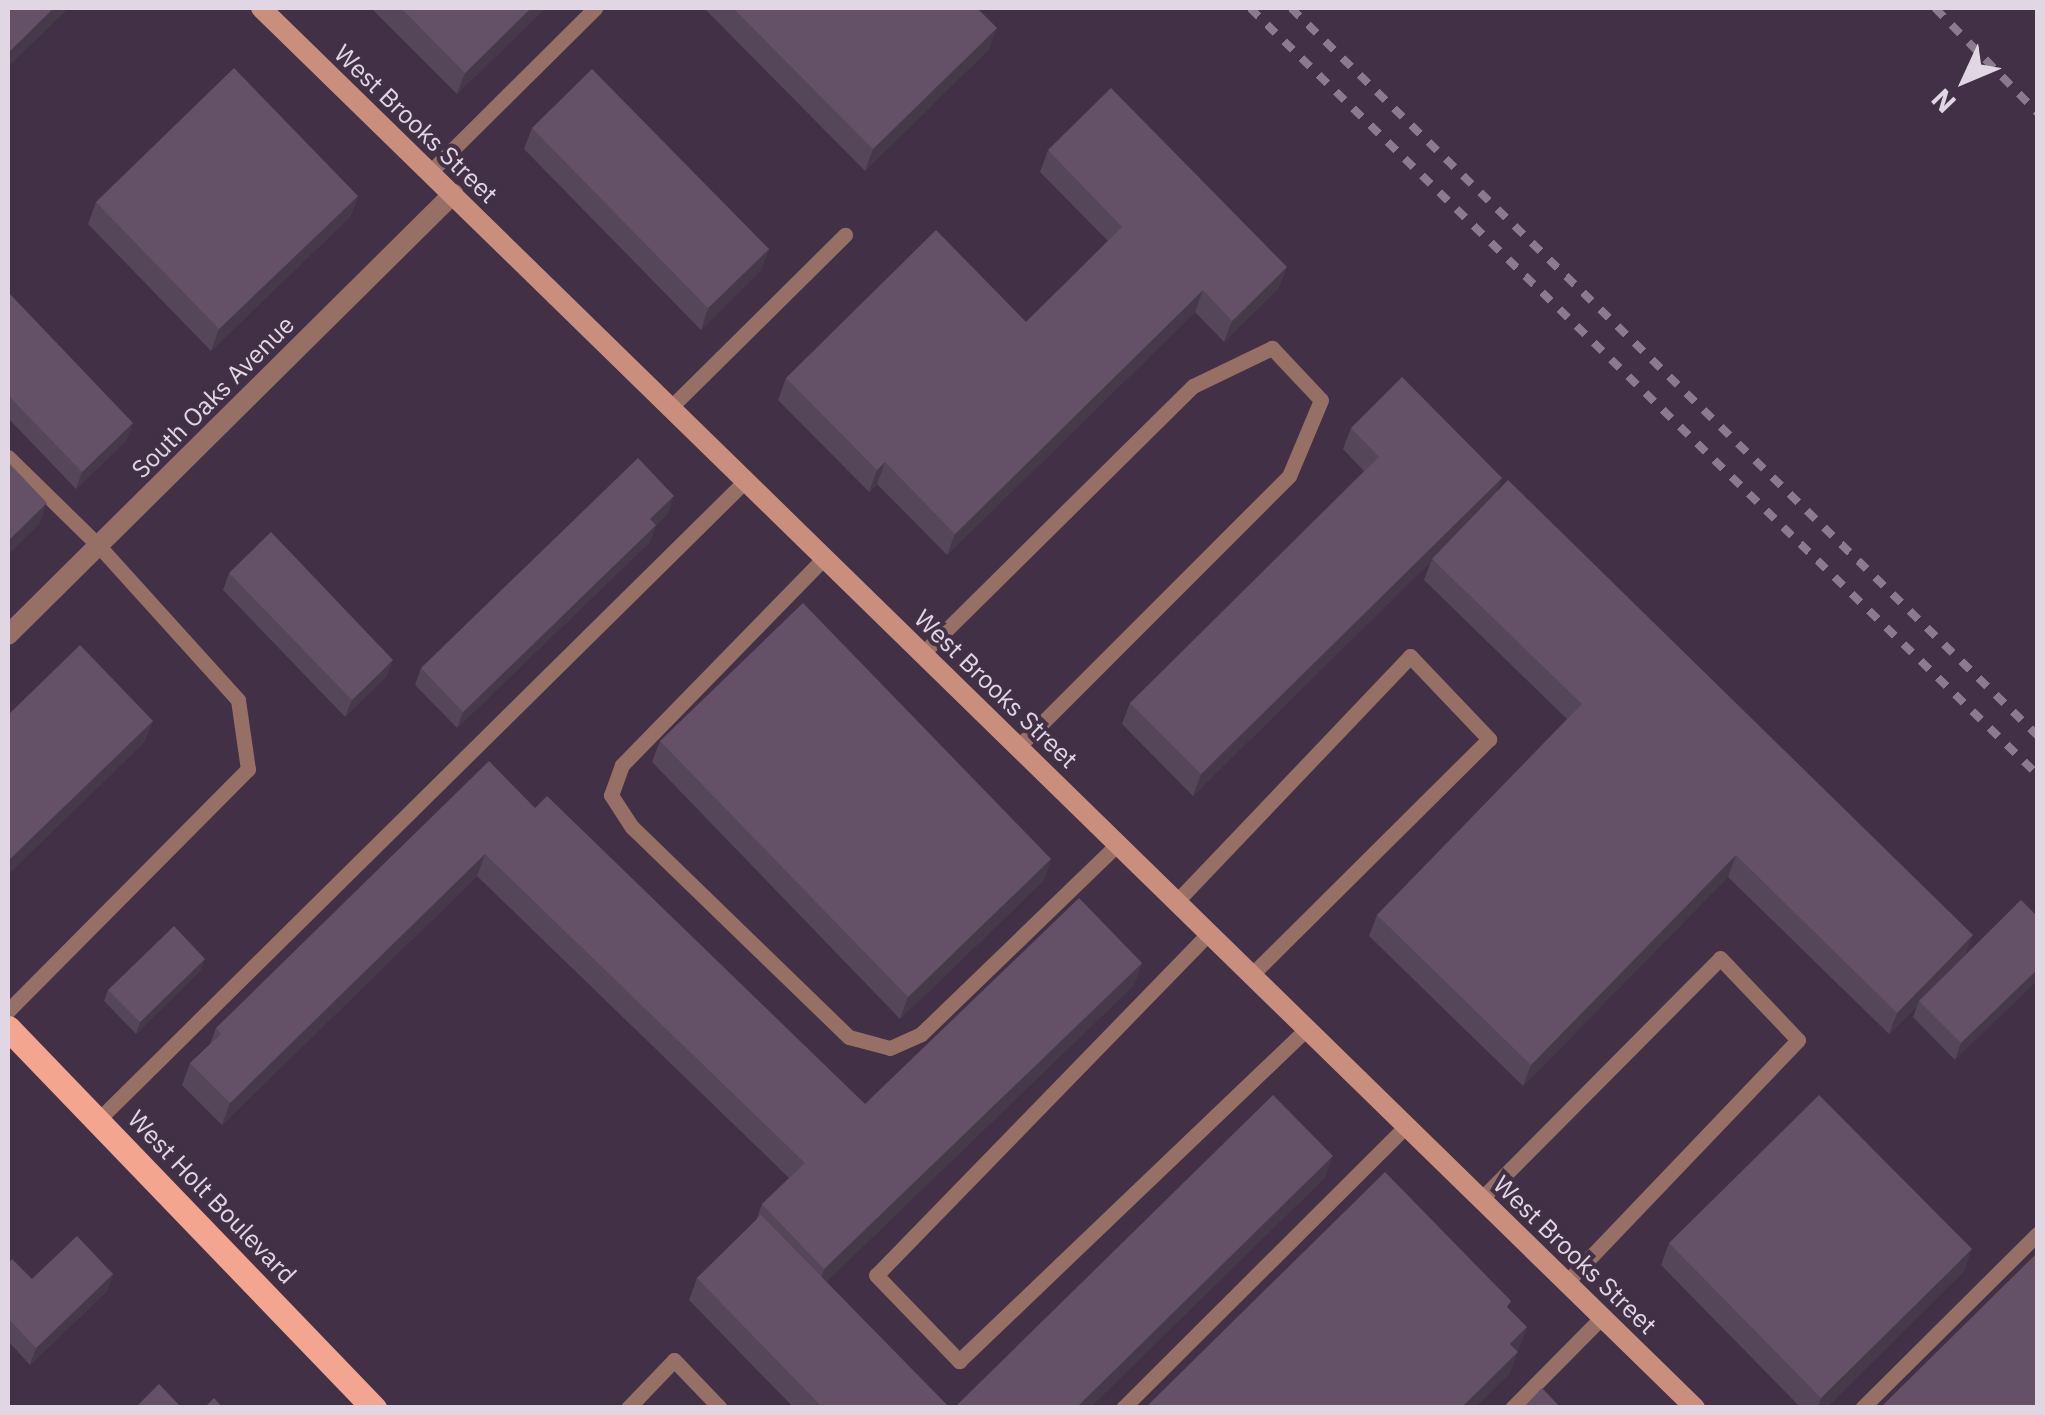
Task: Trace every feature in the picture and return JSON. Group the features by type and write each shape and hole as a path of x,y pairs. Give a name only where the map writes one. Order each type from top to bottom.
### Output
{"main road":[{"name":"West Holt Boulevard","path":"8,1028 374,1408"}],"street":[{"name":"West Brooks Street","path":"261,8 1695,1408"},
{"name":"South Oaks Avenue","path":"8,635 453,194"}],"lane":[{"path":"430,172 595,8"},
{"path":"671,407 845,235"},
{"path":"923,653 1194,386 1272,348 1322,400 1289,476 1018,746"},
{"path":"8,457 98,545 238,700 248,769 8,1011"},
{"path":"97,1121 746,480"},
{"path":"825,558 622,764 611,795 632,827 849,1037 890,1048 921,1034 1118,844"},
{"path":"1176,901 1410,656 1489,738 1252,974"},
{"path":"1209,933 876,1275 959,1361 1307,1029"},
{"path":"1482,1199 1720,958 1798,1040 1568,1282"},
{"path":"1124,1408 1407,1125"},
{"path":"1862,1408 2038,1234"},
{"path":"1512,1408 1602,1316"},
{"path":"628,1408 674,1360 720,1408"}],"building":[{"path":"8,8 54,8 8,53"},
{"path":"401,8 531,8 465,73"},
{"path":"733,8 977,8 997,28 873,149"},
{"path":"234,68 358,196 219,329 96,202"},
{"path":"592,69 769,249 708,308 532,128"},
{"path":"1111,88 1287,267 1232,321 1203,290 955,534 885,462 877,470 786,378 936,230 1026,322 1122,227 1048,150"},
{"path":"8,292 133,423 82,472 8,395"},
{"path":"1402,377 1502,478 1201,774 1130,703 1379,457 1351,428"},
{"path":"638,458 674,496 650,519 656,525 463,712 421,668"},
{"path":"8,462 47,503 8,541"},
{"path":"1508,480 1973,935 1897,1013 1736,855 1531,1065 1377,915 1582,704 1432,559"},
{"path":"271,532 393,660 352,700 229,573"},
{"path":"803,603 1051,859 908,997 660,741"},
{"path":"80,645 153,721 8,861 8,715"},
{"path":"489,761 535,808 547,796 865,1104 1079,898 1142,963 824,1269 762,1204 805,1163 485,854 230,1103 190,1063 221,1034 216,1028"},
{"path":"2021,900 2038,917 2038,969 1961,1043 1919,1001"},
{"path":"174,926 205,959 140,1022 108,990"},
{"path":"1273,1095 1333,1156 1076,1408 957,1405"},
{"path":"1819,1095 1972,1249 1821,1398 1669,1243"},
{"path":"1385,1172 1511,1301 1507,1307 1527,1327 1510,1344 1518,1352 1461,1408 1145,1408"},
{"path":"761,1215 950,1408 823,1408 697,1278"},
{"path":"77,1236 113,1274 36,1348 8,1318 8,1264 12,1259 32,1279"},
{"path":"2038,1252 2038,1408 1880,1408"},
{"path":"159,1384 182,1408 135,1408"},
{"path":"1542,1388 1561,1408 1523,1408"},
{"path":"214,1398 223,1408 204,1408"}],"railway":[{"path":"1250,8 2038,775"},
{"path":"1291,8 2038,736"},
{"path":"1935,8 2038,113"}]}
